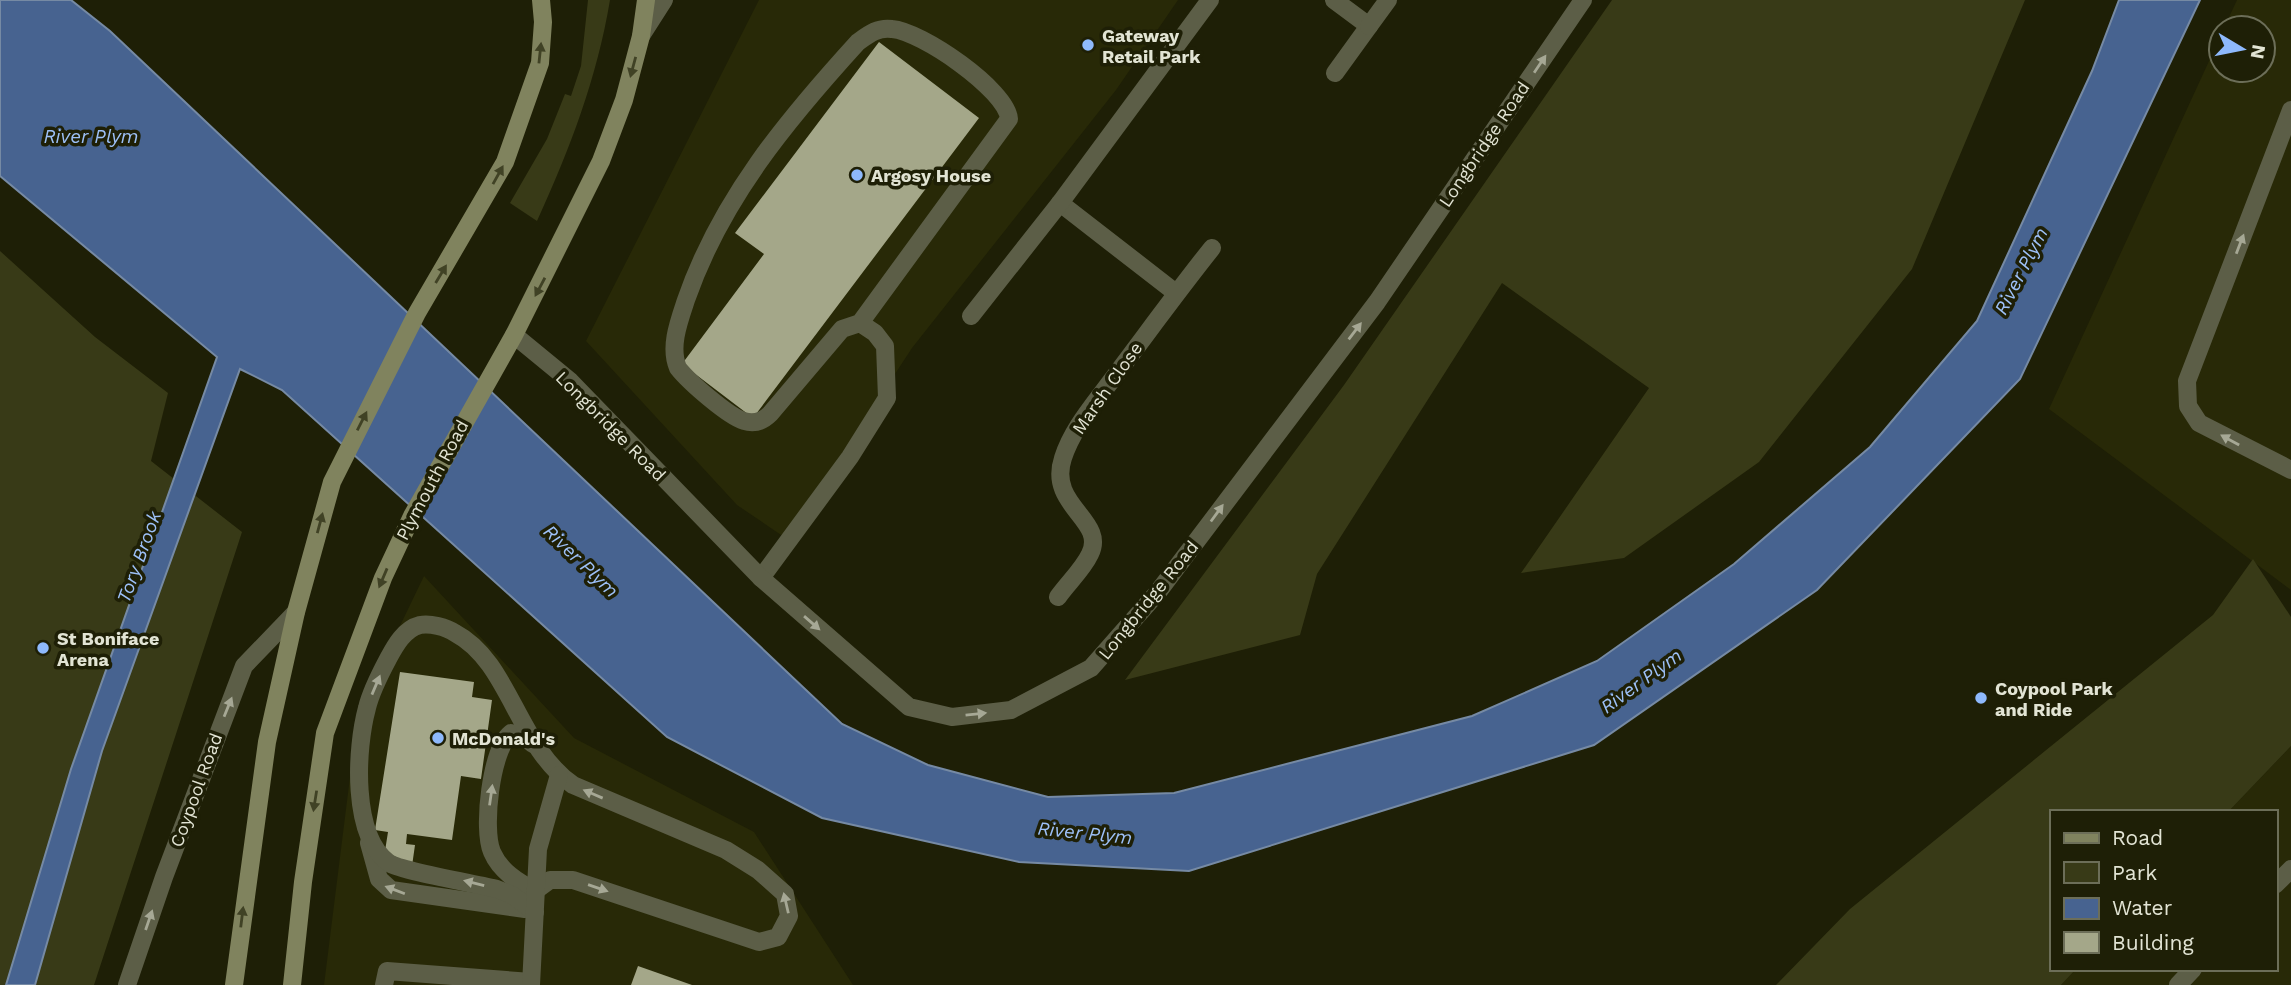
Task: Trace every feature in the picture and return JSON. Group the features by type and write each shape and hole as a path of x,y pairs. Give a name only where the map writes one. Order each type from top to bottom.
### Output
{"main road":[{"path":"234,985 267,742 296,612 331,482 416,313 505,162 540,63 543,22 541,0"},
{"name":"Plymouth Road","path":"292,985 303,882 325,733 383,578 412,516 486,379 514,335 601,161 624,100 641,36 646,0"}],"street":[{"path":"641,36 664,0"},
{"path":"971,316 1060,202 1210,0"},
{"path":"1334,0 1369,26"},
{"path":"1335,73 1388,0"},
{"name":"Longbridge Road","path":"514,335 570,382 761,578 909,708 952,716 1011,710 1091,668 1158,592 1377,302 1583,0"},
{"path":"894,29 925,38 957,62 1004,104 1009,119 860,323 842,329 794,389 760,422 744,421 730,413 685,376 676,362 678,328 693,280 720,219 762,154 858,42 871,32 894,29"},
{"path":"2291,110 2187,381 2188,406 2199,423 2291,470"},
{"path":"1060,202 1176,293"},
{"name":"Marsh Close","path":"1058,597 1091,552 1093,541 1090,527 1068,503 1064,493 1060,470 1063,458 1092,407 1212,248"},
{"path":"761,578 850,457 887,398 885,346 875,333 860,323"},
{"name":"Coypool Road","path":"127,985 168,865 244,666 296,612"},
{"path":"534,745 491,665 474,645 455,632 438,626 420,625 407,632 382,670 367,707 359,765 360,800 374,869 379,879 391,890 509,905 535,912"},
{"path":"511,733 522,735 534,745 559,775 573,785 702,838 746,861 785,894 789,916 778,937 759,942 573,880 550,880 535,891 518,882 491,851 488,819 492,782 504,739 511,733"},
{"path":"384,985 387,971 531,983 538,849 559,775"},
{"path":"369,834 379,853 398,867 497,889 512,895 535,912"},
{"path":"2277,883 2291,869"},
{"path":"2178,985 2191,971"}],"shaded area":[{"path":"759,0 1178,0 1116,90 912,348 787,539 737,505 586,341"},
{"path":"2237,0 2291,0 2291,590 2049,409 2207,65 2207,84 2277,84 2277,14 2230,14"},
{"path":"424,576 574,738 754,832 853,985 324,985 358,713"},
{"path":"2291,746 2291,985 2061,985 2074,971 2277,971 2277,810 2230,810"}],"green space":[{"path":"588,0 610,0 598,57 581,113 537,221 510,203 547,139 565,94 571,96 581,66"},
{"path":"1612,0 2025,0 1912,269 1759,462 1624,558 1521,573 1649,388 1502,283 1317,574 1300,635 1125,680 1344,385"},
{"path":"0,251 95,337 168,393 151,461 242,532 94,985 0,985"},
{"path":"2253,559 2291,617 2291,746 2230,810 2050,810 2050,971 2074,971 2061,985 1776,985 1850,909 2213,615"}],"water":[{"name":"River Plym","path":"0,0 71,0 110,31 842,724 928,765 1048,797 1174,793 1472,716 1597,661 1734,564 1870,447 1977,321 2092,71 2119,0 2200,0 2020,379 1817,590 1594,745 1189,871 1019,862 822,818 667,737 282,390 240,369 102,751 35,985 6,985 71,769 217,357 0,176"}],"building":[{"name":"Argosy House","path":"879,42 979,118 753,418 682,364 764,254 735,233"},
{"name":"McDonald's","path":"400,672 474,682 472,697 492,700 481,779 461,776 452,840 407,834 406,844 415,845 412,866 385,851 388,832 375,830"},
{"path":"638,966 692,985 631,985"}],"place":[{"name":"Gateway Retail Park","path":"1088,45"},
{"name":"Argosy House","path":"857,175"},
{"name":"St Boniface Arena","path":"43,648"},
{"name":"Coypool Park and Ride","path":"1981,698"},
{"name":"McDonald's","path":"438,738"}],"water label":[{"name":"Tory Brook","path":"139,557"}]}
